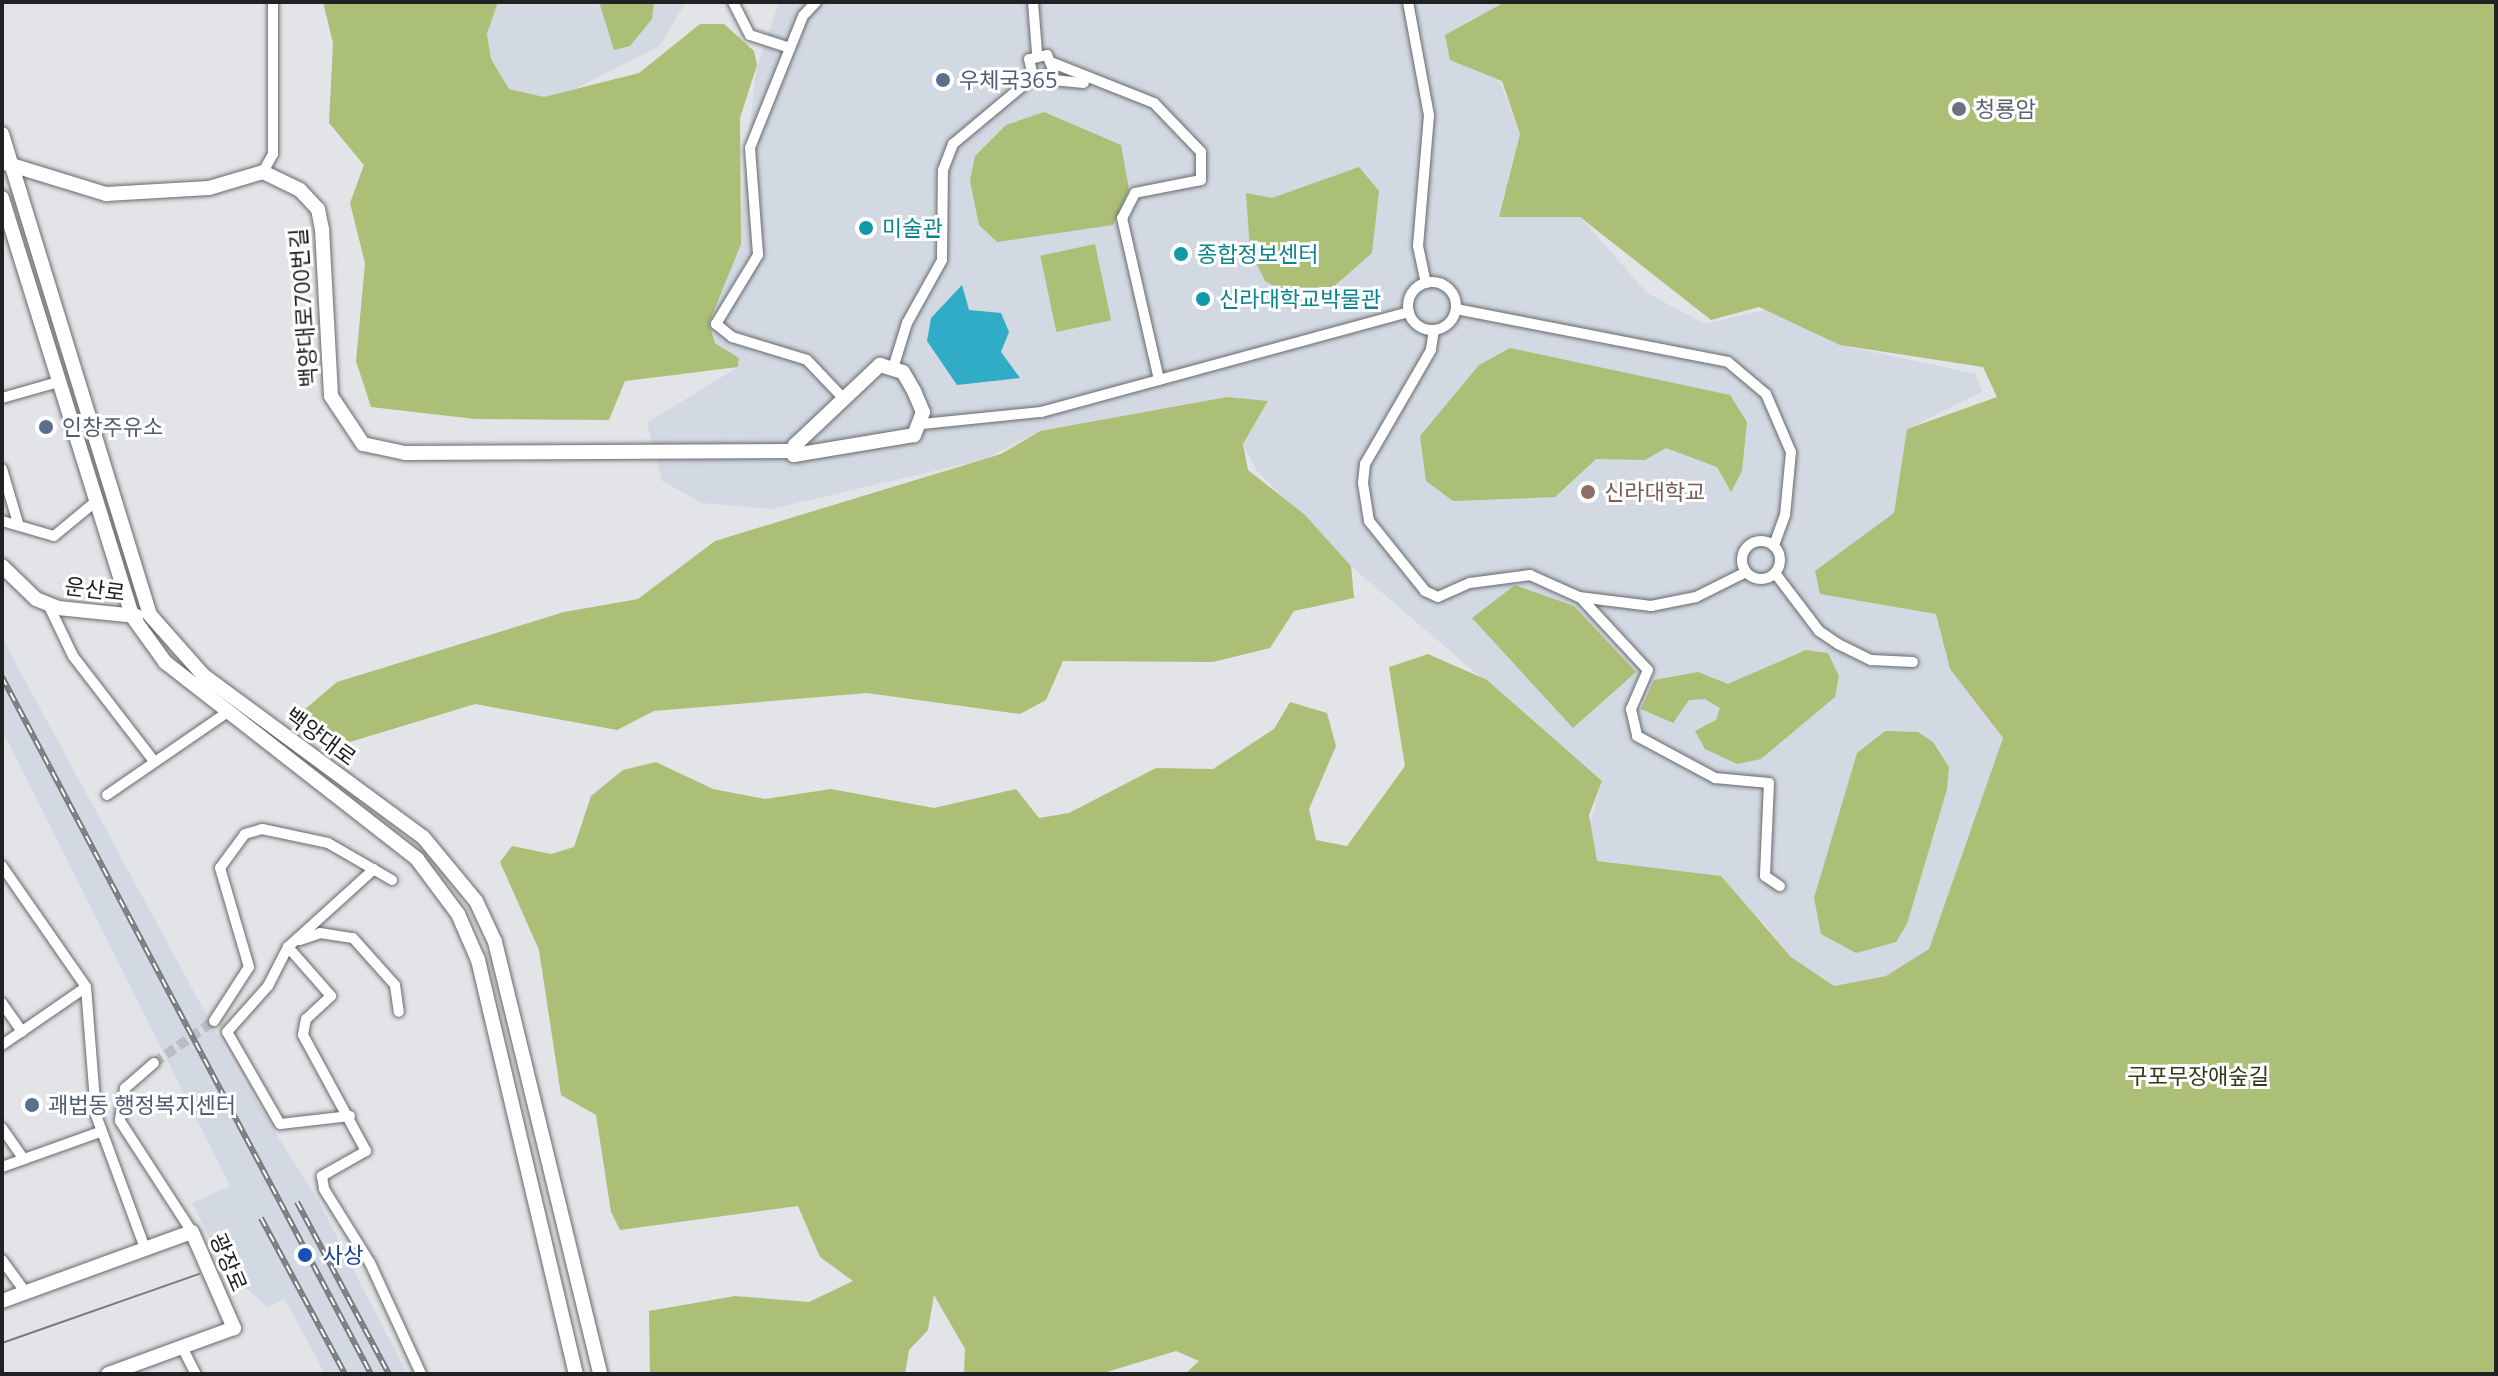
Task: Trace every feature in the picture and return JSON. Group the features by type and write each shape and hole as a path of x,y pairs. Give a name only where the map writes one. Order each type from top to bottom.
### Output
{"main road":[{"name":"백양대로","path":"2,134 6,163 150,615 203,675 423,837 476,901 495,942 600,1374"},
{"path":"6,163 106,194 209,188 263,172"},
{"name":"백양대로700번길","path":"263,172 300,190 318,209 331,396 363,444 405,453 792,451"},
{"name":"백양대로","path":"2,198 6,225 132,616 165,662 417,859 458,914 478,960 576,1374"},
{"path":"894,365 914,391 922,424 901,441 801,457 792,451 871,370 894,365"},
{"name":"운산로","path":"2,566 48,604 132,616 150,615"},
{"name":"광장로","path":"2,1301 192,1232 234,1328 108,1374"}],"street":[{"path":"263,172 273,154 273,2"},
{"path":"733,2 750,35 790,48"},
{"path":"816,2 790,48 750,148 758,255 716,324 732,337 807,360 845,400"},
{"path":"1033,2 1037,53 1027,63 1038,78 1095,83"},
{"path":"1408,2 1429,115 1418,246 1426,283"},
{"path":"1037,53 1095,83 1154,103 1190,138 1206,169 1201,180 1135,193 1125,204 1159,380"},
{"path":"894,365 907,323 942,260 943,170 953,144 1053,63"},
{"path":"1426,283 1444,285 1456,309 1447,325 1434,330 1420,327 1409,312 1411,294 1426,283"},
{"path":"1456,309 1728,362 1766,394 1791,452 1790,492 1774,546 1780,559 1775,573 1762,579 1746,572"},
{"path":"922,424 1041,412 1409,312"},
{"path":"1434,330 1431,350 1365,464 1369,521 1414,579 1438,597 1470,583 1530,575 1579,597 1651,606 1696,597 1746,572"},
{"path":"2,398 58,382"},
{"path":"2,469 18,523"},
{"path":"2,521 18,523 43,536 65,534 94,503"},
{"path":"1746,572 1747,547 1760,541 1774,546"},
{"path":"1775,573 1819,631 1838,644 1871,660 1913,662"},
{"path":"1579,597 1648,670 1631,709 1637,736 1715,778 1769,783 1765,876 1780,886"},
{"path":"48,604 73,656 154,761"},
{"path":"107,795 229,711"},
{"path":"214,1021 249,967 220,868 245,834 262,829 328,843 392,880"},
{"path":"350,1116 280,1124 227,1032 268,986 288,947 374,869"},
{"path":"4,870 86,987 100,1132 145,1248"},
{"path":"288,947 320,933 353,938 395,985 399,1012"},
{"path":"288,947 331,996 306,1019 303,1035 350,1116 366,1151 322,1176 324,1189 370,1263 421,1374"},
{"path":"2,1045 86,987"},
{"path":"2,1003 22,1032"},
{"path":"154,1063 125,1088 120,1121 192,1232"},
{"path":"2,1128 24,1159"},
{"path":"2,1167 100,1132"},
{"path":"2,1260 25,1292"},
{"path":"182,1347 196,1374"}],"shaded area":[{"path":"498,2 686,2 659,46 573,90 544,97 509,89 491,59 487,34"},
{"name":"신라대학교","path":"779,2 1515,2 1479,60 1500,82 1520,134 1499,217 1580,217 1647,293 1705,324 1765,310 1850,347 1976,374 1982,392 1907,429 1894,513 1820,594 1936,613 1950,669 2003,739 1929,949 1886,976 1834,986 1791,957 1763,922 1596,861 1590,824 1602,781 1351,566 1256,470 1243,444 1268,402 1227,397 1040,431 985,459 772,509 702,503 662,481 647,423 738,367 739,358 715,343 709,323 737,250 756,70"},
{"path":"2,638 237,1071 320,1204 407,1374 325,1374 285,1299 267,1307 226,1270 192,1203 230,1186 2,730"}],"green space":[{"path":"323,2 498,2 487,34 491,59 509,89 544,97 639,73 700,24 724,24 754,51 757,65 740,118 741,244 709,323 715,343 739,358 738,367 625,381 609,420 475,419 371,407 356,361 365,263 350,203 364,165 329,123 333,43"},
{"path":"599,2 654,2 652,19 630,46 614,50"},
{"name":"구포무장애숲길","path":"1505,2 2496,2 2496,1374 1185,1374 1199,1361 1176,1351 1100,1374 964,1374 965,1349 934,1295 928,1330 909,1350 905,1374 650,1374 649,1311 735,1296 809,1302 853,1281 820,1257 798,1206 620,1230 611,1212 596,1115 561,1095 539,950 500,862 512,846 551,854 574,847 591,796 623,770 656,762 713,789 765,799 831,789 934,808 1016,789 1039,818 1069,813 1156,768 1213,769 1274,729 1290,702 1327,713 1336,746 1309,809 1316,840 1347,846 1405,766 1389,667 1428,654 1487,680 1602,781 1589,815 1597,861 1721,876 1791,957 1834,986 1886,976 1929,949 2003,738 1950,669 1936,614 1820,594 1815,571 1894,513 1907,429 1997,397 1983,367 1840,345 1759,307 1711,320 1580,217 1499,217 1520,134 1502,81 1450,60 1445,35"},
{"path":"1044,112 1121,145 1129,189 1113,225 997,242 979,225 970,181 975,156 1006,125"},
{"path":"1359,167 1379,191 1372,253 1323,296 1293,296 1265,281 1250,251 1246,193 1272,198"},
{"path":"1095,244 1111,320 1056,332 1040,256"},
{"path":"1510,348 1730,395 1747,422 1742,471 1731,492 1717,467 1666,448 1645,460 1596,459 1555,497 1453,501 1426,481 1420,436 1479,365"},
{"path":"1227,397 1268,401 1243,444 1248,470 1305,515 1351,566 1354,598 1294,611 1270,648 1213,662 1063,661 1046,700 1020,714 867,693 654,711 617,730 475,704 350,742 298,715 337,682 564,612 638,599 715,541 1001,454 1040,431"},
{"path":"1515,585 1574,606 1636,672 1573,728 1472,618"},
{"path":"1806,650 1828,653 1839,676 1835,697 1761,759 1737,764 1705,749 1695,731 1716,720 1720,708 1705,699 1689,700 1673,723 1641,709 1654,680 1698,672 1728,684"},
{"path":"1885,731 1918,732 1933,742 1949,767 1947,789 1907,924 1896,942 1856,953 1821,934 1814,898 1857,753"}],"water":[{"path":"962,285 969,310 1001,313 1009,332 1001,352 1020,378 957,385 927,341 931,318"}],"tunnel":[{"path":"154,1063 214,1021"}],"tram line":[{"path":"2,1343 199,1274"}],"railway":[{"path":"2,677 371,1374"},
{"path":"297,1202 389,1374"},
{"path":"261,1218 345,1374"}],"place":[{"name":"우체국365","path":"943,80"},
{"name":"청룡암","path":"1959,109"},
{"name":"미술관","path":"866,228"},
{"name":"종합정보센터","path":"1181,254"},
{"name":"신라대학교박물관","path":"1203,299"},
{"name":"인창주유소","path":"46,427"},
{"name":"신라대학교","path":"1588,492"},
{"name":"괘법동 행정복지센터","path":"32,1105"},
{"name":"사상","path":"305,1255"}]}
